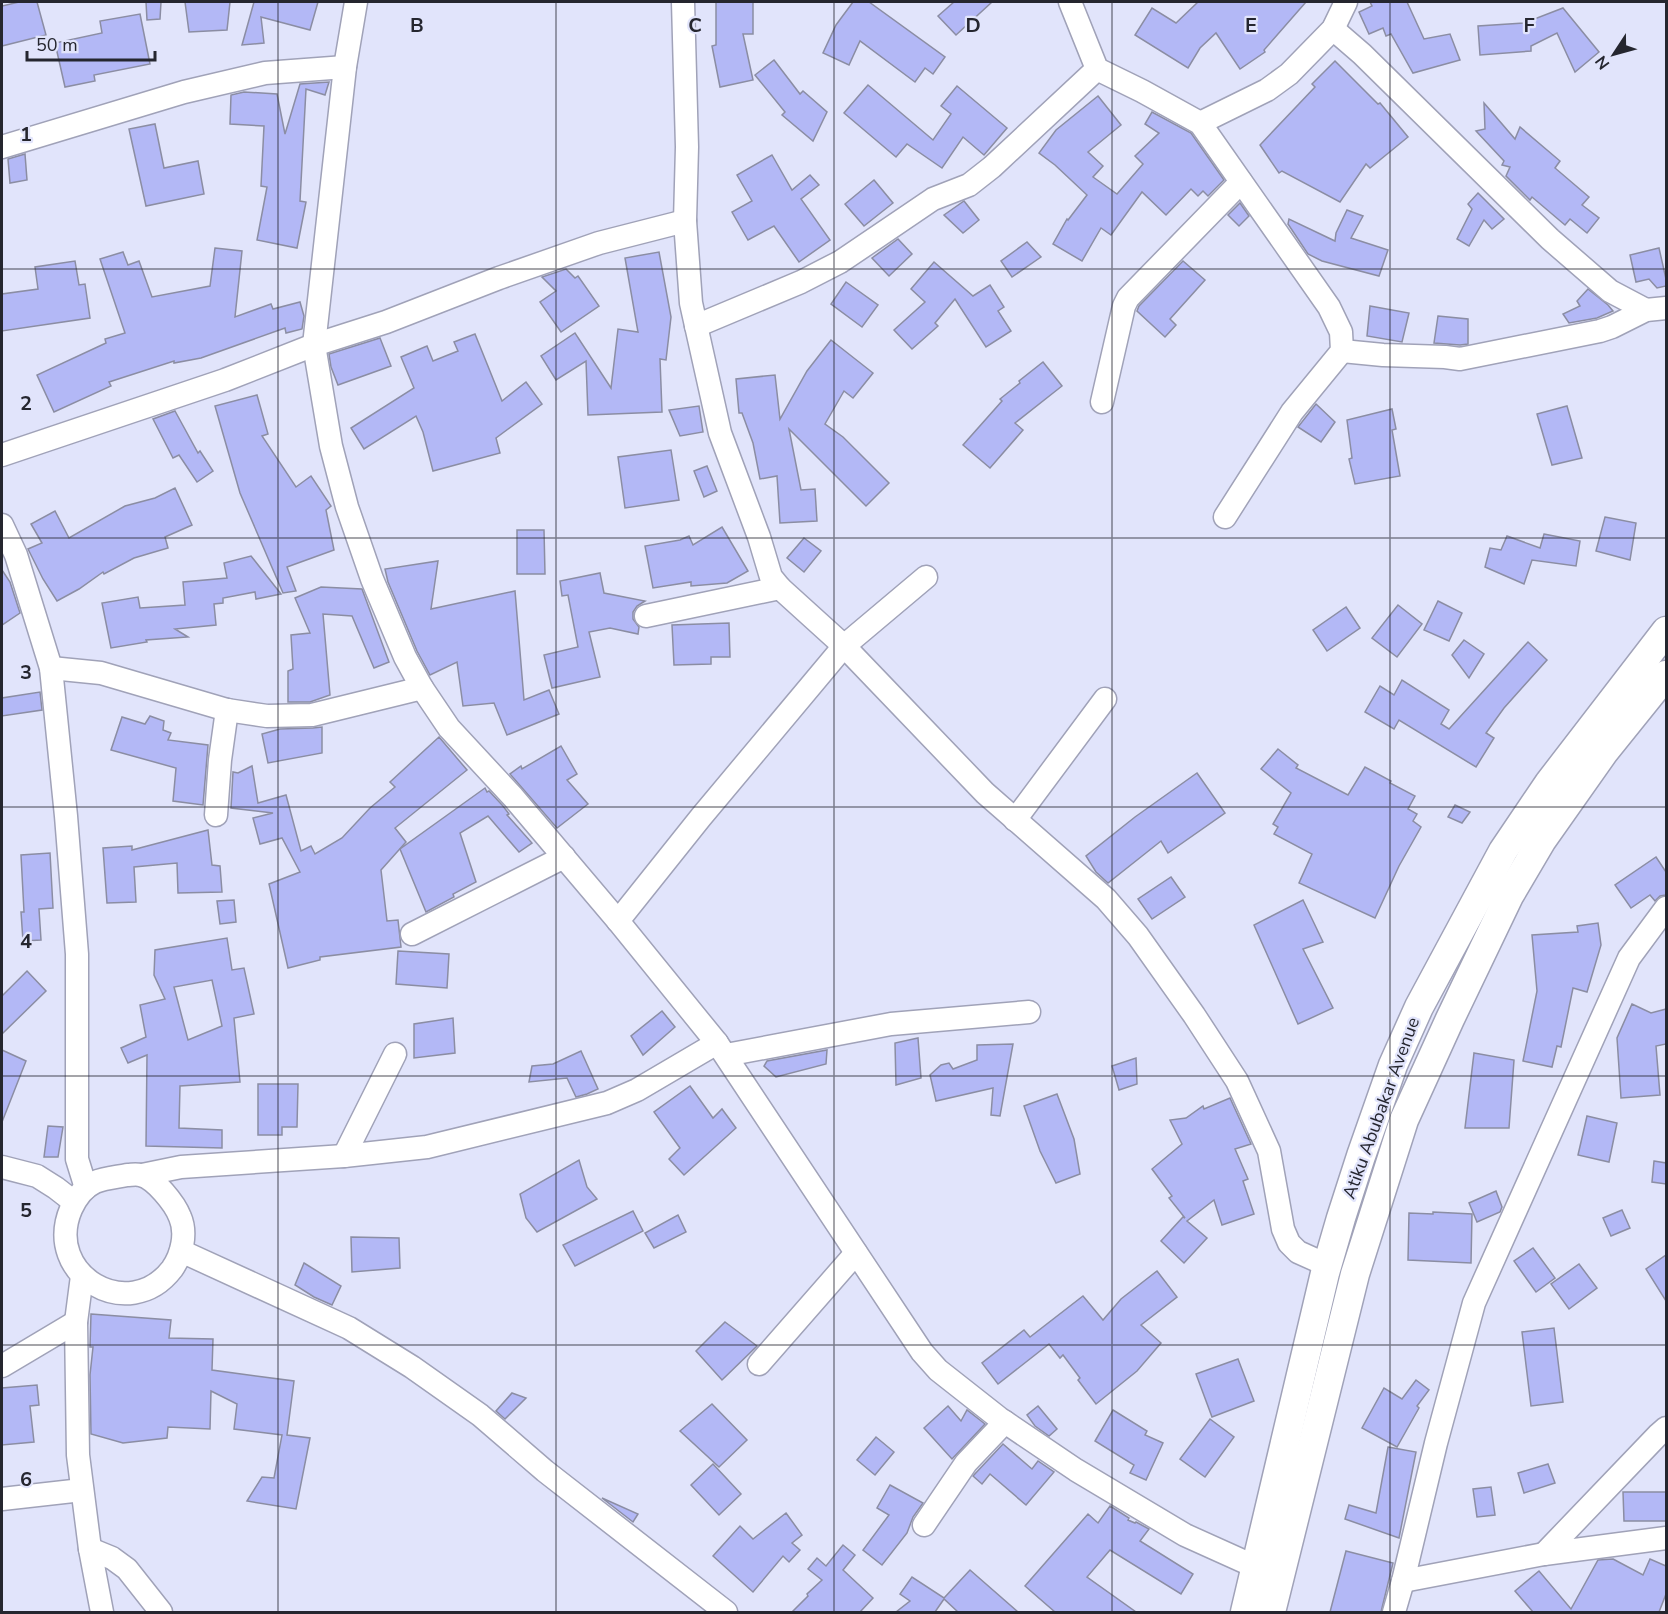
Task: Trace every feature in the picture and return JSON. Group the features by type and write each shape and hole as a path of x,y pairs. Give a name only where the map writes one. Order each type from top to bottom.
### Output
{"main road":[{"name":"Atiku Abubakar Avenue","path":"1245,1612 1327,1265 1393,1065 1419,1007 1503,851 1549,783 1666,631"},
{"name":"Atiku Abubakar Avenue","path":"1271,1612 1355,1274 1404,1120 1449,1019 1509,896 1542,840 1604,752 1666,675"}],"street":[{"path":"356,2 345,67 314,345 331,446 347,507 372,579 405,657 422,688 449,728 513,797 564,857 721,1049 922,1352 938,1370 1005,1422 1076,1470 1185,1535 1256,1567"},
{"path":"683,2 687,147 684,221 691,303 720,433 759,537 771,577 780,588 844,646 985,793 1106,899 1138,936 1194,1014 1237,1082 1269,1151 1283,1229 1289,1243 1298,1252 1327,1265"},
{"path":"1070,2 1097,69 1200,123 1329,307 1341,333 1342,351 1292,412 1225,517"},
{"path":"1200,123 1267,90 1289,74 1333,29 1346,2"},
{"path":"1333,29 1362,54 1551,239 1610,291 1656,309"},
{"path":"2,147 183,92 265,73 345,67"},
{"path":"696,326 801,282 840,262 933,199 969,185 992,167 1097,69"},
{"path":"1102,402 1124,306 1128,298 1241,182"},
{"path":"2,455 225,380 314,345 386,322 499,278 599,243 684,221"},
{"path":"1342,351 1460,359 1600,331 1656,309"},
{"path":"2,525 16,555 51,668 77,954 77,1159 80,1195"},
{"path":"618,921 844,646 926,577"},
{"path":"646,616 780,588"},
{"path":"51,668 101,672 227,710 267,716 312,714 422,688"},
{"path":"1016,820 1105,699"},
{"path":"216,815 227,710"},
{"path":"411,934 564,857"},
{"path":"1394,1612 1436,1443 1474,1304 1629,958 1666,908"},
{"path":"142,1175 156,1184 176,1206 183,1222 181,1251 165,1278 152,1288 138,1293 106,1291 82,1276 72,1263 66,1247 67,1219 80,1195 97,1181 127,1174 142,1175 181,1167 344,1156 427,1147 607,1103 721,1049 891,1024 1029,1012"},
{"path":"344,1156 395,1054"},
{"path":"2,1167 37,1176 56,1188 80,1195"},
{"path":"181,1251 349,1328 412,1367 480,1415 545,1471 726,1612"},
{"path":"759,1364 856,1253"},
{"path":"82,1276 76,1322 78,1455 90,1549 102,1612"},
{"path":"2,1366 76,1322"},
{"path":"924,1525 966,1463 1005,1422"},
{"path":"1544,1554 1666,1428"},
{"path":"2,1499 82,1490"},
{"path":"1403,1581 1544,1554 1666,1538"},
{"path":"90,1549 112,1558 127,1569 161,1612"}],"building":[{"path":"19,2 37,2 46,35 2,46 2,6"},
{"path":"146,2 161,2 160,19 147,20"},
{"path":"185,2 230,2 227,30 189,32"},
{"path":"254,2 318,2 310,30 261,17 264,43 242,45"},
{"path":"716,2 753,2 753,34 743,34 753,80 720,87 712,46 716,45"},
{"path":"853,2 869,2 945,57 933,74 925,68 915,82 860,41 849,65 823,53 836,25"},
{"path":"954,2 992,2 956,35 938,16"},
{"path":"1198,2 1306,2 1264,50 1265,52 1240,69 1216,33 1200,48 1188,68 1135,35 1152,8 1176,23"},
{"path":"1370,2 1407,2 1424,39 1450,34 1460,60 1413,73 1391,34 1386,36 1383,28 1369,34 1359,12 1372,6"},
{"path":"1563,8 1599,52 1575,72 1557,33 1531,46 1531,51 1480,55 1478,26 1524,23"},
{"path":"140,14 150,64 94,75 95,81 65,87 55,43 102,33 100,21"},
{"path":"774,60 800,94 803,91 827,112 813,141 782,115 785,112 755,75"},
{"path":"1335,61 1378,104 1380,103 1408,137 1370,168 1366,164 1340,202 1282,171 1279,173 1260,145 1315,87 1312,84"},
{"path":"329,82 325,95 306,89 300,201 306,202 297,248 257,240 267,187 261,186 264,126 230,124 231,95 244,92 277,94 285,134 300,84"},
{"path":"868,85 933,140 951,114 941,106 957,86 1007,128 984,155 963,137 942,168 907,144 896,157 844,113"},
{"path":"1098,96 1121,125 1088,152 1103,166 1093,177 1117,194 1143,164 1135,156 1159,133 1145,124 1152,112 1191,133 1224,180 1208,196 1203,191 1198,196 1191,189 1166,215 1142,192 1111,235 1101,228 1082,261 1053,244 1067,219 1087,195 1039,153 1056,130"},
{"path":"1484,103 1515,139 1520,127 1560,161 1555,168 1589,197 1582,205 1599,218 1587,233 1570,219 1565,225 1532,197 1530,200 1506,176 1510,167 1502,165 1504,161 1476,131 1485,129"},
{"path":"155,124 164,168 198,161 204,194 146,206 129,129"},
{"path":"25,154 27,180 10,183 8,159"},
{"path":"772,155 792,190 810,175 819,185 801,199 830,240 799,262 774,226 748,240 732,212 752,201 737,175"},
{"path":"874,180 893,203 864,226 845,204"},
{"path":"1478,193 1504,219 1492,229 1484,220 1469,246 1457,239 1472,209 1468,204"},
{"path":"964,201 979,220 963,233 944,215"},
{"path":"1240,203 1249,216 1239,226 1228,215"},
{"path":"1347,210 1363,216 1351,238 1388,250 1379,276 1322,261 1308,254 1288,224 1289,219 1335,241 1336,233"},
{"path":"898,239 912,254 889,276 872,258"},
{"path":"1027,242 1041,257 1012,277 1001,261"},
{"path":"215,248 242,251 235,317 271,304 273,309 300,302 304,316 302,329 286,333 285,328 201,358 174,363 174,361 109,382 111,386 54,412 37,375 106,343 105,339 125,333 100,259 123,252 128,265 139,261 152,297 210,286"},
{"path":"1659,248 1666,286 1657,288 1649,279 1636,282 1630,255"},
{"path":"659,252 671,317 666,360 660,359 662,412 588,415 586,361 556,380 541,356 575,333 611,388 618,329 638,332 625,258"},
{"path":"75,261 79,285 85,284 90,318 2,331 2,294 38,289 35,267"},
{"path":"1183,261 1205,280 1170,319 1176,325 1165,337 1137,311 1139,306"},
{"path":"934,262 973,296 990,285 1004,307 998,311 1011,331 986,347 955,299 935,323 938,326 912,349 894,330 925,302 911,289"},
{"path":"566,269 575,278 578,276 599,306 561,332 540,302 556,291 542,277"},
{"path":"846,282 878,305 862,327 831,304"},
{"path":"1588,289 1613,311 1597,318 1569,323 1563,314 1580,306 1577,301"},
{"path":"1370,306 1409,313 1402,342 1367,336"},
{"path":"1438,316 1468,319 1468,344 1434,343"},
{"path":"475,334 502,401 526,382 542,404 496,438 500,453 433,471 423,432 416,416 364,449 351,428 414,388 401,357 427,346 433,361 458,351 454,342"},
{"path":"380,338 391,366 338,385 329,354"},
{"path":"831,340 873,373 853,398 844,391 825,424 843,437 889,483 866,506 789,429 801,490 815,489 817,521 780,523 777,476 760,479 753,443 742,413 739,413 736,379 775,375 780,419 807,371"},
{"path":"1043,362 1062,386 1015,423 1023,430 990,468 963,445 1002,401 1000,399"},
{"path":"257,395 268,434 262,436 296,487 311,476 331,506 326,510 334,550 287,567 296,591 283,593 240,493 215,406"},
{"path":"1316,404 1335,422 1321,442 1298,427"},
{"path":"699,406 703,432 680,436 669,410"},
{"path":"1567,406 1582,458 1552,465 1537,414"},
{"path":"1392,409 1396,429 1392,430 1400,476 1355,484 1349,459 1352,458 1347,420"},
{"path":"175,411 198,453 200,451 213,471 197,482 179,455 173,458 153,419"},
{"path":"671,450 679,500 625,508 618,457"},
{"path":"707,466 717,491 704,497 694,471"},
{"path":"175,488 192,525 165,537 168,548 134,558 104,574 103,572 57,601 28,549 42,543 31,524 55,511 69,538 125,506 155,498"},
{"path":"1605,517 1636,523 1630,560 1596,551"},
{"path":"722,527 748,571 727,583 691,586 691,582 653,588 645,546 680,540 689,536 693,545"},
{"path":"517,530 544,530 545,574 517,574"},
{"path":"1544,534 1580,541 1576,566 1532,560 1524,584 1485,567 1490,548 1501,550 1507,536 1540,548"},
{"path":"804,538 821,551 804,572 787,558"},
{"path":"251,556 281,594 256,599 255,592 223,598 223,603 214,604 216,625 175,629 188,637 146,640 147,642 111,648 102,603 138,597 140,608 185,605 183,582 227,578 224,563"},
{"path":"438,561 431,609 515,591 524,700 549,690 559,714 507,735 494,703 463,706 457,662 430,675 417,651 388,582 385,569"},
{"path":"2,570 10,582 20,613 2,625"},
{"path":"600,573 604,593 645,601 633,612 633,619 639,627 638,634 610,628 589,632 600,677 552,688 544,655 578,647 568,595 562,596 560,581"},
{"path":"321,587 362,589 389,662 374,668 352,616 323,614 330,695 310,702 288,702 288,671 293,669 291,635 310,633 295,598"},
{"path":"1438,601 1462,613 1449,641 1424,630"},
{"path":"1398,605 1422,624 1397,657 1372,638"},
{"path":"1346,607 1360,628 1327,651 1313,630"},
{"path":"729,623 730,657 711,657 711,664 674,665 672,625"},
{"path":"1464,640 1484,654 1469,678 1452,655"},
{"path":"1528,642 1547,660 1504,708 1486,733 1494,738 1476,767 1399,720 1394,729 1365,712 1380,686 1394,695 1402,680 1449,710 1441,724 1449,729"},
{"path":"40,692 42,710 2,716 2,698"},
{"path":"150,716 164,721 163,730 171,733 168,740 208,745 203,805 173,801 176,768 111,750 122,717 145,724"},
{"path":"322,727 322,753 268,763 262,734 280,729"},
{"path":"439,737 467,770 395,828 406,842 381,870 387,921 398,920 401,947 320,957 320,960 288,968 269,884 300,872 282,838 260,844 253,818 273,813 231,808 233,772 238,773 252,766 258,803 286,795 301,851 311,846 315,854 342,838 370,808 395,787 390,782"},
{"path":"561,746 577,774 567,780 588,804 557,828 510,774"},
{"path":"1278,749 1298,765 1296,768 1348,795 1365,767 1415,796 1408,809 1417,814 1413,821 1421,827 1399,866 1375,918 1299,883 1312,854 1274,834 1278,827 1273,824 1291,793 1261,769"},
{"path":"1197,773 1225,813 1168,853 1161,841 1108,883 1096,872 1086,856 1135,817"},
{"path":"485,788 503,806 509,814 507,815 532,843 519,852 488,816 460,833 476,882 426,912 400,849"},
{"path":"1455,805 1470,812 1462,823 1448,817"},
{"path":"208,830 212,865 220,866 222,892 178,893 177,863 134,867 136,902 107,903 103,848 132,846 132,850"},
{"path":"50,853 53,908 39,909 41,940 23,941 21,855"},
{"path":"1656,857 1666,872 1666,895 1660,896 1655,901 1650,895 1631,908 1615,885"},
{"path":"1171,877 1185,897 1152,919 1138,899"},
{"path":"234,900 236,922 220,924 217,901"},
{"path":"1303,900 1323,942 1303,949 1333,1008 1298,1024 1254,925"},
{"path":"1598,923 1601,945 1587,992 1573,988 1561,1047 1557,1046 1552,1067 1523,1061 1537,991 1532,935 1578,932 1577,926"},
{"path":"227,938 232,970 244,968 254,1014 234,1018 240,1082 180,1086 179,1128 222,1130 222,1148 146,1146 147,1055 128,1063 121,1048 146,1037 140,1005 165,999 154,975 155,950","holes":["212,980 222,1026 188,1040 174,987"]},
{"path":"398,951 449,954 447,988 396,984"},
{"path":"27,971 46,991 2,1034 2,996"},
{"path":"1632,1004 1651,1013 1666,1009 1666,1044 1656,1046 1660,1095 1621,1098 1617,1038"},
{"path":"662,1011 675,1027 643,1055 631,1036"},
{"path":"453,1018 455,1053 414,1058 414,1024"},
{"path":"918,1038 921,1078 896,1085 895,1043"},
{"path":"1013,1044 1000,1116 991,1115 993,1088 936,1101 930,1075 941,1065 949,1063 953,1069 977,1060 977,1045"},
{"path":"2,1050 26,1061 2,1122"},
{"path":"827,1050 826,1064 776,1077 764,1066 767,1061"},
{"path":"581,1051 598,1089 576,1097 567,1078 529,1082 532,1066 553,1064"},
{"path":"1474,1053 1514,1060 1509,1128 1465,1128"},
{"path":"1136,1058 1137,1084 1119,1090 1112,1066"},
{"path":"258,1084 298,1084 297,1127 282,1127 282,1135 258,1135"},
{"path":"690,1086 713,1118 722,1109 736,1128 684,1175 669,1159 680,1148 654,1112"},
{"path":"1057,1094 1074,1139 1080,1174 1056,1183 1040,1151 1024,1106"},
{"path":"1230,1098 1251,1144 1235,1149 1248,1179 1243,1181 1254,1214 1222,1225 1214,1200 1187,1221 1207,1238 1184,1263 1161,1241 1183,1217 1185,1218 1169,1198 1172,1196 1152,1169 1182,1144 1170,1120 1186,1118 1203,1106 1204,1109"},
{"path":"1587,1116 1617,1123 1609,1162 1578,1155"},
{"path":"48,1126 63,1127 58,1157 44,1157"},
{"path":"579,1160 587,1187 597,1199 537,1232 526,1218 520,1194"},
{"path":"1654,1161 1666,1163 1666,1184 1652,1182"},
{"path":"1496,1191 1502,1207 1500,1212 1477,1222 1469,1203"},
{"path":"1622,1210 1630,1228 1611,1236 1603,1218"},
{"path":"633,1211 643,1231 575,1266 563,1245"},
{"path":"1433,1212 1472,1214 1471,1263 1408,1260 1409,1213 1433,1214"},
{"path":"678,1215 686,1232 654,1248 645,1233"},
{"path":"351,1237 399,1238 400,1268 352,1272"},
{"path":"1533,1248 1555,1278 1536,1292 1514,1261"},
{"path":"1666,1255 1666,1301 1646,1269"},
{"path":"304,1263 341,1286 332,1305 295,1285"},
{"path":"1579,1264 1597,1288 1569,1309 1551,1284"},
{"path":"1157,1271 1177,1297 1141,1325 1161,1343 1137,1371 1096,1404 1063,1355 1060,1358 1049,1344 998,1384 982,1363 1024,1330 1030,1337 1083,1296 1103,1320 1121,1299"},
{"path":"91,1314 171,1320 169,1338 213,1339 212,1370 294,1381 287,1435 310,1438 296,1509 247,1501 262,1477 274,1478 282,1435 234,1429 237,1404 211,1391 210,1429 168,1427 167,1438 123,1443 91,1434 90,1375 93,1347 90,1347"},
{"path":"725,1322 757,1346 722,1380 696,1351"},
{"path":"1554,1328 1563,1402 1531,1406 1522,1332"},
{"path":"1238,1359 1254,1401 1212,1417 1196,1374"},
{"path":"1416,1380 1429,1390 1417,1406 1419,1408 1397,1447 1362,1428 1384,1388 1402,1399"},
{"path":"37,1385 39,1405 30,1406 34,1442 2,1445 2,1388"},
{"path":"512,1393 526,1398 505,1419 496,1411"},
{"path":"712,1404 747,1440 719,1467 680,1431"},
{"path":"948,1406 961,1421 967,1410 985,1424 952,1459 924,1428"},
{"path":"1038,1406 1057,1429 1049,1436 1035,1426 1027,1415"},
{"path":"1113,1410 1147,1431 1145,1435 1163,1443 1146,1480 1130,1473 1134,1465 1095,1441"},
{"path":"1210,1419 1234,1437 1205,1477 1180,1459"},
{"path":"876,1437 894,1452 875,1475 857,1460"},
{"path":"1003,1444 1032,1469 1038,1461 1054,1472 1026,1505 990,1474 982,1484 973,1476"},
{"path":"1388,1447 1416,1452 1399,1538 1345,1519 1349,1505 1376,1513"},
{"path":"713,1464 741,1494 719,1515 691,1485"},
{"path":"1548,1464 1555,1483 1524,1493 1518,1473"},
{"path":"890,1485 923,1503 913,1517 907,1533 882,1565 863,1550 889,1515 877,1508"},
{"path":"1491,1487 1495,1515 1477,1517 1473,1489"},
{"path":"1623,1492 1666,1492 1666,1521 1624,1521"},
{"path":"602,1498 638,1514 633,1522"},
{"path":"1110,1506 1129,1518 1128,1520 1149,1529 1140,1541 1193,1574 1181,1594 1110,1550 1087,1577 1136,1612 1055,1612 1025,1586 1088,1514 1098,1523"},
{"path":"786,1513 802,1535 792,1543 800,1550 789,1562 783,1556 753,1592 713,1556 740,1526 753,1539"},
{"path":"843,1545 855,1555 843,1570 873,1598 860,1612 792,1612 822,1580 808,1569 817,1558 826,1566"},
{"path":"1346,1551 1393,1563 1381,1612 1330,1612"},
{"path":"1613,1559 1643,1575 1650,1559 1666,1566 1666,1594 1659,1612 1533,1612 1515,1591 1539,1571 1571,1609 1598,1560"},
{"path":"970,1570 1018,1612 958,1612 944,1599 935,1612 896,1612 910,1601 900,1594 912,1577 944,1598"}]}
